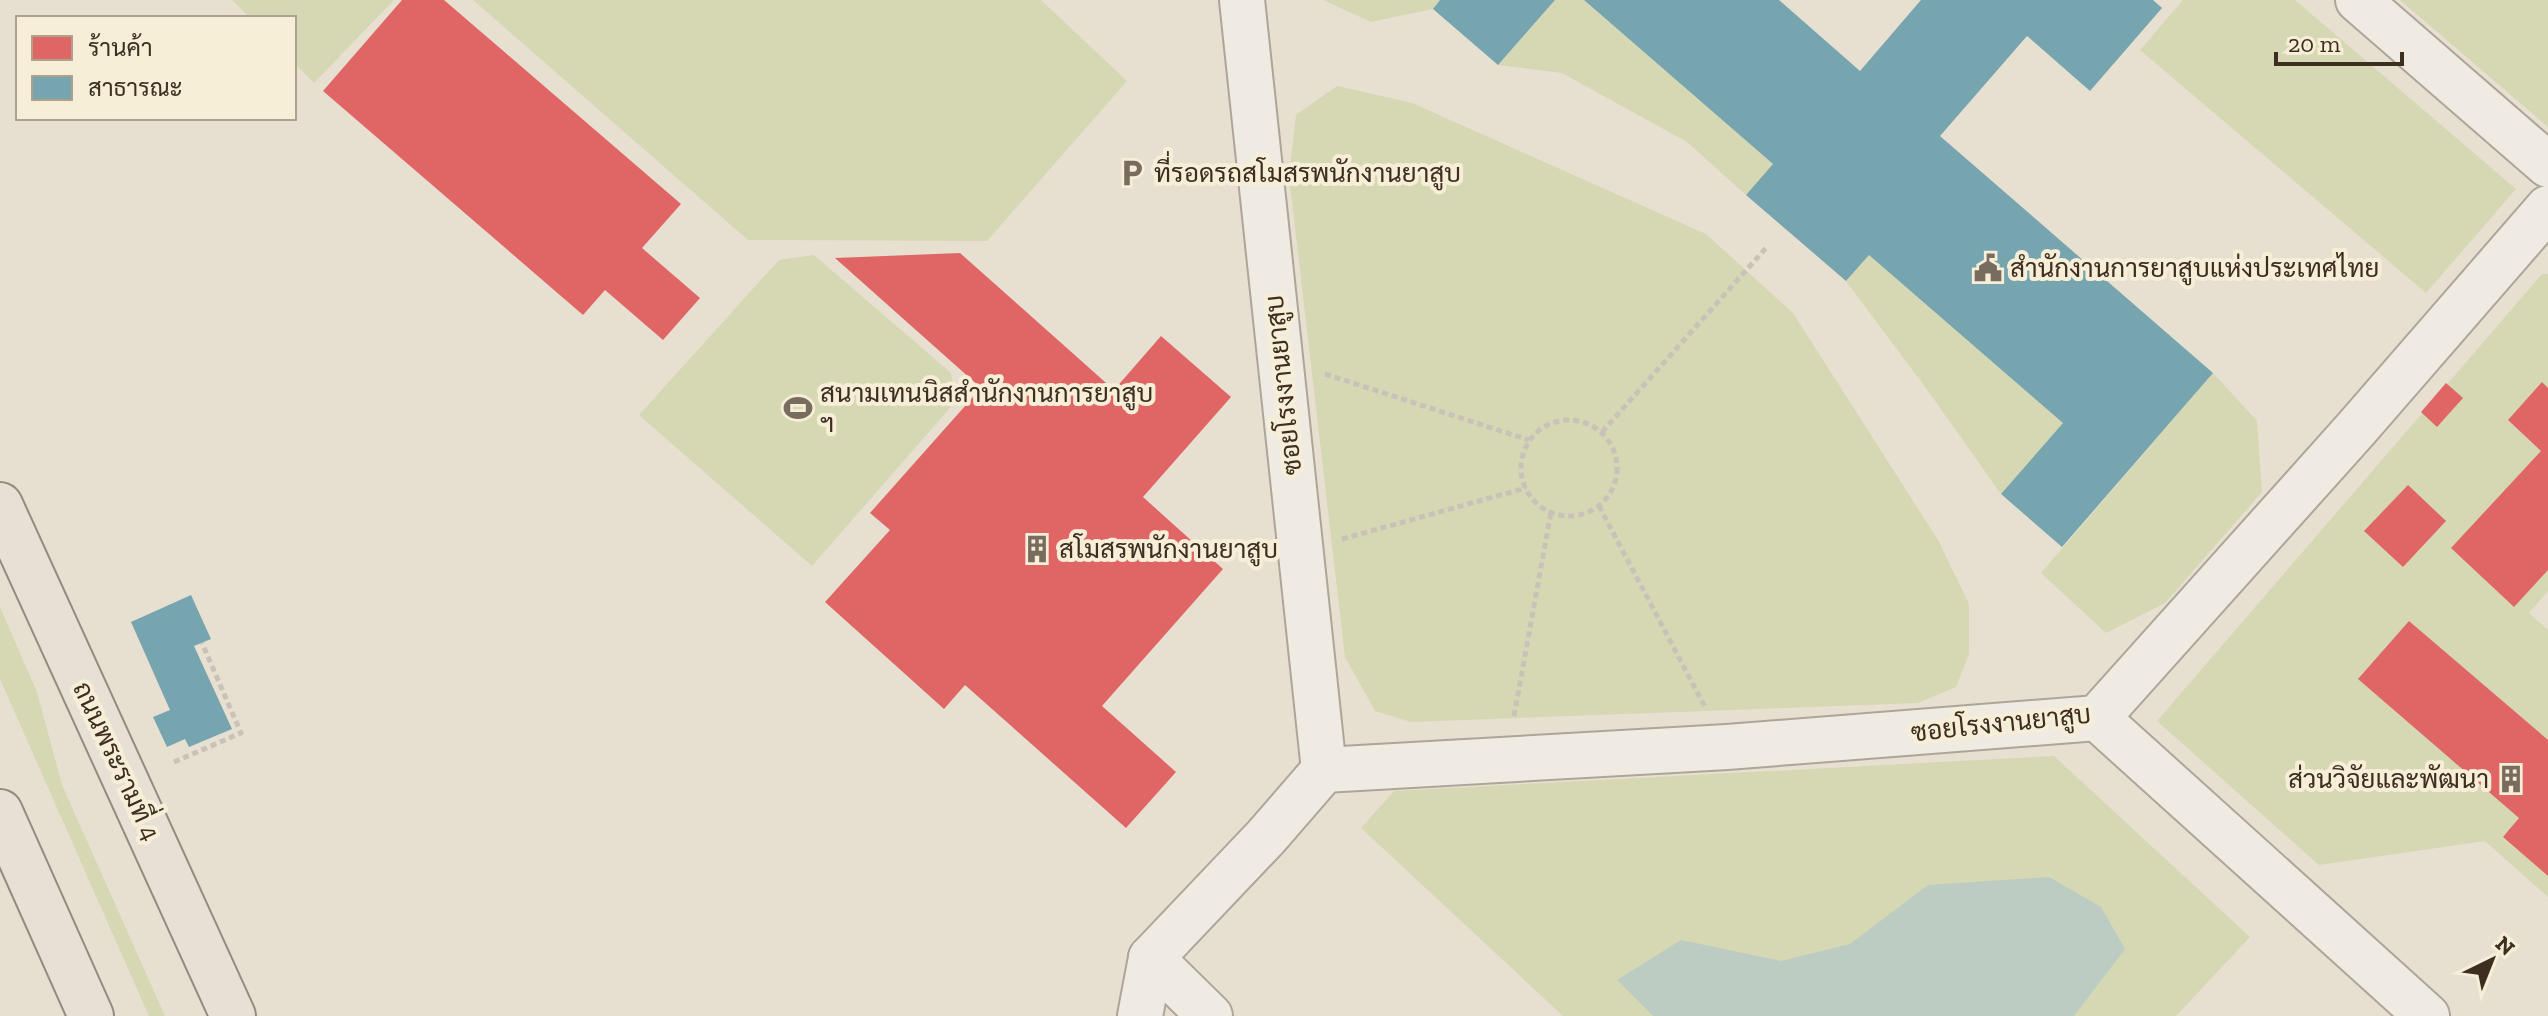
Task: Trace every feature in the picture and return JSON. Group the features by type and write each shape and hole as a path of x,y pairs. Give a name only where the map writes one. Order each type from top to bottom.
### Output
{"main road":[{"name":"ถนนพระรามที่ 4","path":"0,505 233,1016"},
{"path":"0,812 91,1016"}],"street":[{"name":"ซอยโรงงานยาสูบ","path":"1242,0 1324,770 1727,747 2097,718 2356,429 2548,208"},
{"path":"2358,0 2548,165"},
{"path":"2097,718 2427,1016"},
{"path":"1140,1016 1151,958 1266,837 1324,770"},
{"path":"1151,958 1210,1016"}],"path":[{"path":"1602,432 1766,248"},
{"path":"1280,360 1529,440"},
{"path":"1572,420 1589,424 1602,432 1612,445 1617,470 1610,494 1599,506 1584,514 1567,516 1551,512 1535,502 1521,472 1522,455 1529,440 1540,428 1556,421 1572,420"},
{"path":"1301,551 1526,488"},
{"path":"1599,506 1727,747"},
{"path":"1506,760 1551,512"},
{"path":"174,762 241,733 202,643"}],"green space":[{"path":"232,0 394,0 314,83 296,65 296,16 248,16"},
{"path":"473,0 1041,0 1127,81 987,241 748,240"},
{"path":"1323,0 1440,0 1433,9 1371,22"},
{"path":"1555,0 1584,0 1773,164 1746,195 1687,142 1562,73 1498,65"},
{"path":"2183,0 2295,0 2516,189 2426,293 2140,50"},
{"path":"2400,0 2548,0 2548,127"},
{"path":"1337,86 1412,103 1706,234 1793,313 1938,540 1969,604 1969,654 1956,687 1918,703 1411,722 1375,711 1345,657 1289,176 1296,115"},
{"name":"สนามเทนนิสสำนักงานการยาสูบ ฯ","path":"814,255 951,373 956,401 812,566 639,415 779,260"},
{"path":"1869,255 2063,423 2001,494 1846,281"},
{"path":"2542,274 2548,274 2548,591 2529,613 2548,630 2548,897 2485,841 2319,865 2157,721"},
{"path":"2213,373 2257,421 2262,492 2165,603 2106,633 2041,573"},
{"path":"0,607 37,692 62,785 165,1016 149,1016 0,679"},
{"path":"2054,756 2250,937 2176,1016 1563,1016 1361,828 1394,791"}],"shaded area":[{"path":"2049,877 2101,907 2125,949 2074,1016 1653,1016 1617,980 1681,940 1781,961 1850,944 1928,885"}],"building: ร้านค้า":[{"path":"402,0 444,0 681,204 642,248 700,298 663,340 605,290 583,315 323,91"},
{"name":"สโมสรพนักงานยาสูบ","path":"960,253 1114,390 1161,336 1231,397 1143,497 1223,569 1102,706 1176,772 1126,828 965,685 944,709 825,602 890,530 870,513 981,388 835,258"},
{"path":"2542,382 2548,388 2548,570 2514,607 2451,548 2541,451 2508,420"},
{"path":"2446,383 2463,398 2437,427 2421,412"},
{"path":"2408,485 2446,521 2403,567 2364,531"},
{"name":"ส่วนวิจัยและพัฒนา","path":"2409,621 2548,740 2548,876 2503,837 2519,818 2358,679"}],"building: สาธารณะ":[{"path":"1440,0 1555,0 1498,65 1433,9"},
{"name":"สำนักงานการยาสูบแห่งประเทศไทย","path":"1584,0 1779,0 1860,71 1921,0 2153,0 2162,8 2090,91 2027,36 1940,136 2213,373 2062,547 2001,494 2063,423 1869,255 1846,281 1746,195 1773,164"},
{"path":"191,595 211,639 194,646 232,729 189,747 185,739 167,747 153,717 170,710 131,622"}],"place":[{"name":"ที่รอดรถสโมสรพนักงานยาสูบ","path":"1132,173"},
{"name":"สำนักงานการยาสูบแห่งประเทศไทย","path":"1988,268"},
{"name":"สนามเทนนิสสำนักงานการยาสูบ ฯ","path":"798,408"},
{"name":"สโมสรพนักงานยาสูบ","path":"1037,549"},
{"name":"ส่วนวิจัยและพัฒนา","path":"2511,779"}]}
